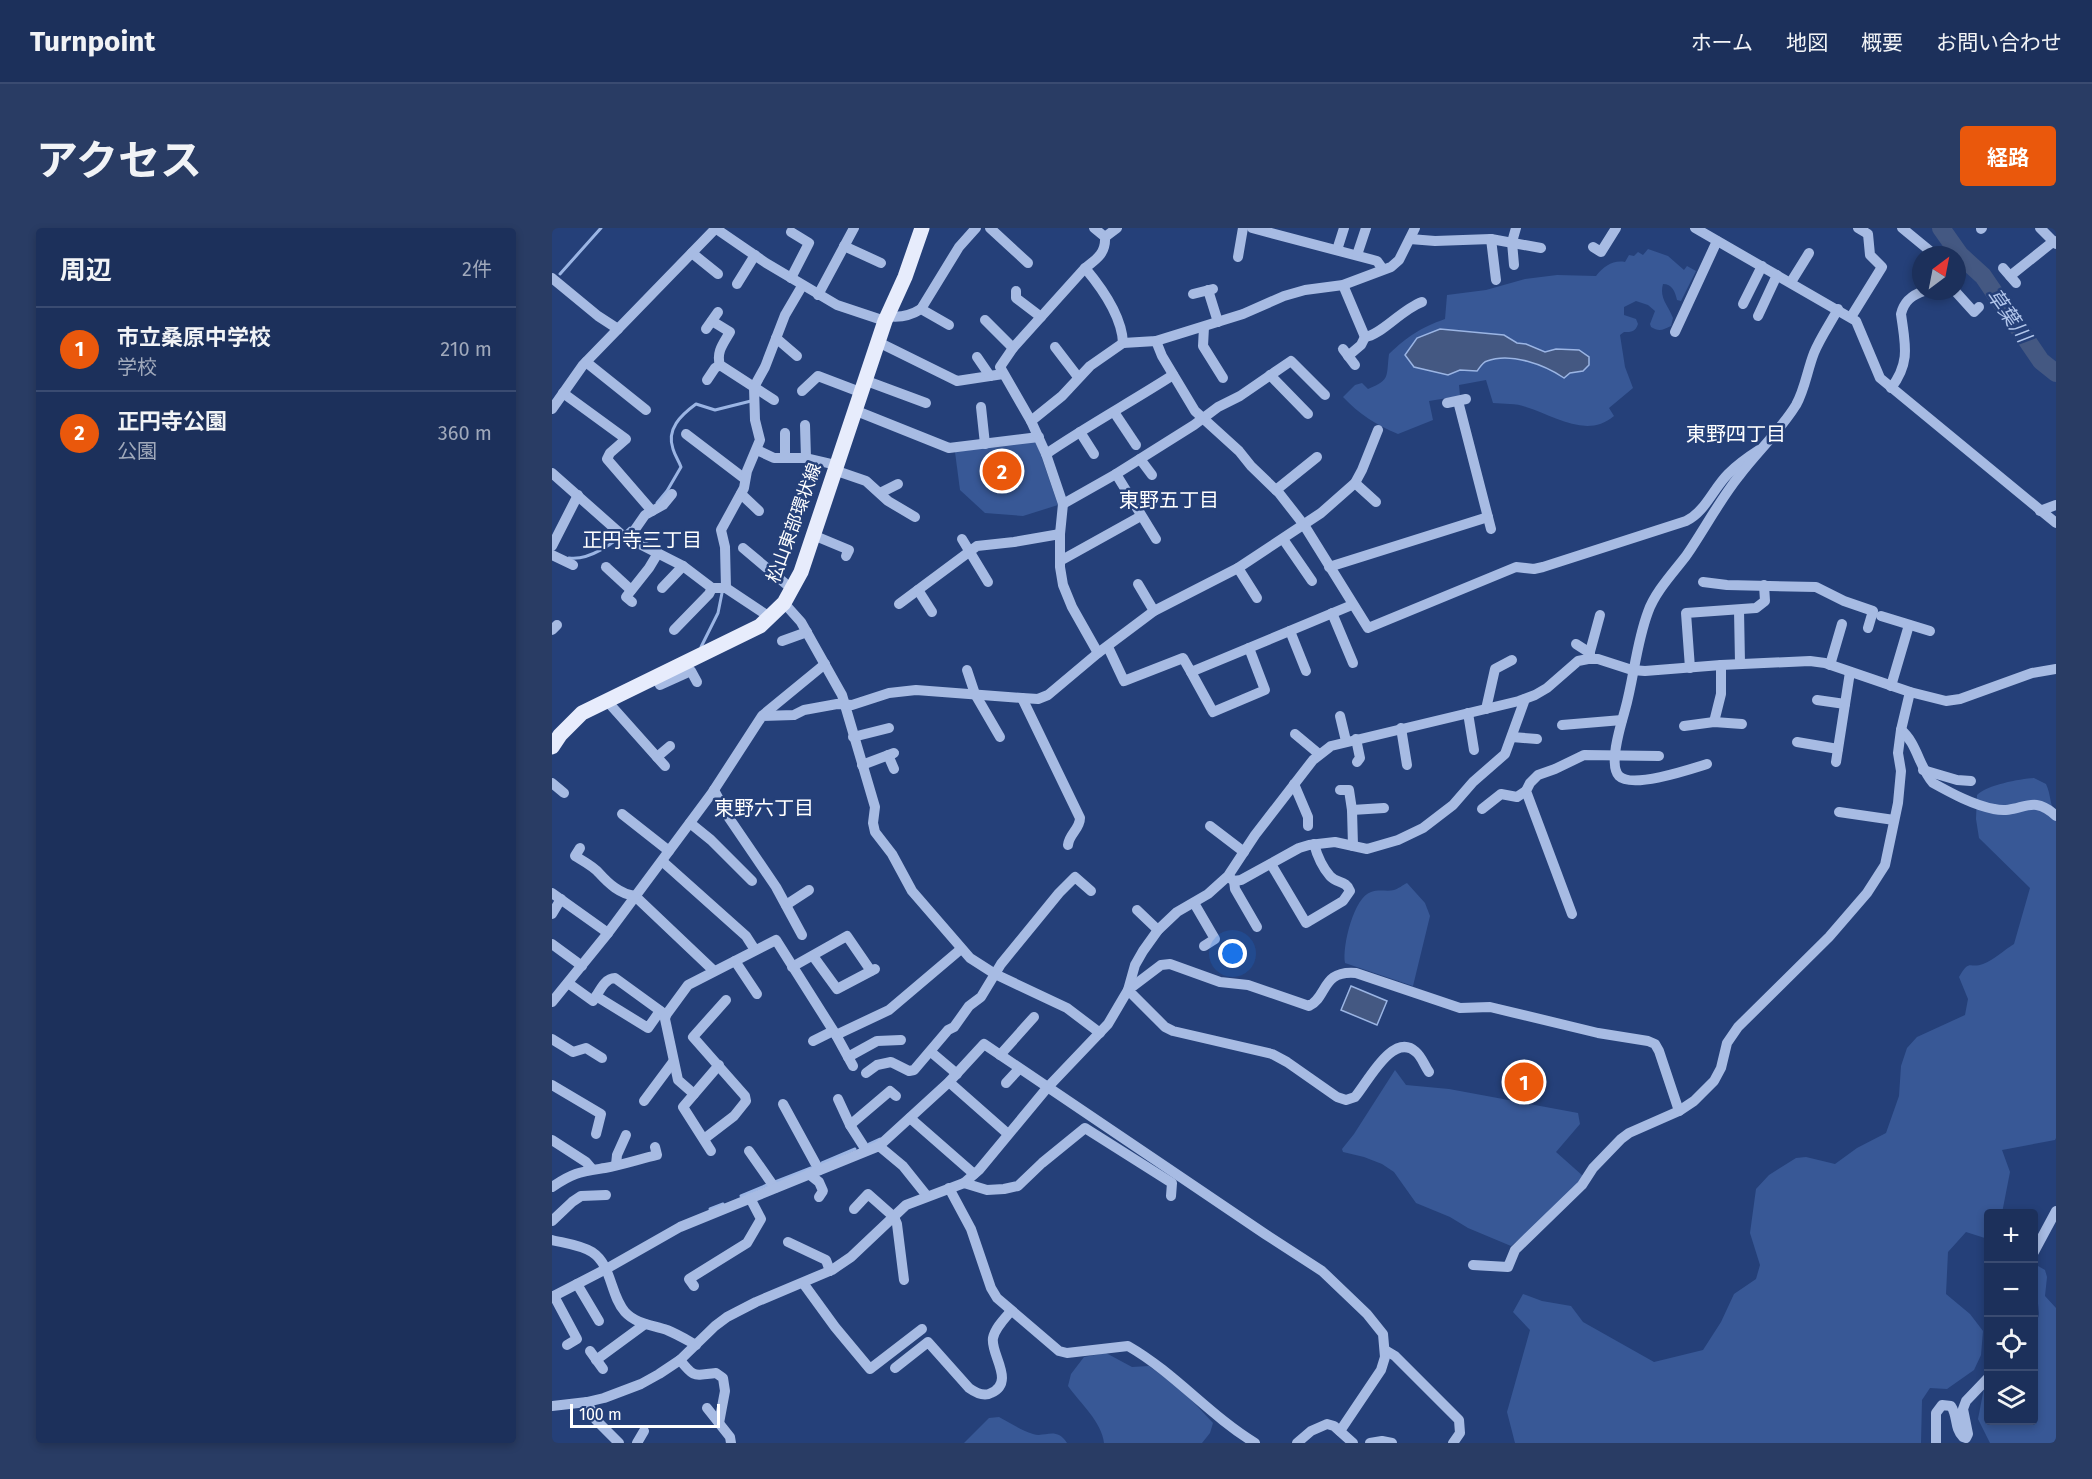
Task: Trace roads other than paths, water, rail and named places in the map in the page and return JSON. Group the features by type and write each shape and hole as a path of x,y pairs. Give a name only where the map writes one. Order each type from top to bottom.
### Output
{"main road":[{"name":"松山東部環状線","path":"555,738 582,713 760,626 771,618 784,603 801,572 862,386 922,228"}],"street":[{"path":"552,409 586,362 716,228 734,233 755,255 818,295 837,305 886,319 914,314 921,309 960,247 976,228"},
{"path":"818,295 854,228"},
{"path":"990,228 1028,262"},
{"path":"1094,228 1105,237"},
{"path":"1098,653 1072,607 1063,585 1060,534 1063,504 1046,454 1031,421 1000,367 1013,348 1085,268 1104,251 1105,237 1117,228"},
{"path":"1238,257 1243,228"},
{"path":"1252,228 1279,231 1377,261 1382,268"},
{"path":"1337,250 1344,228"},
{"path":"1357,255 1366,228"},
{"path":"1031,421 1062,396 1077,377 1123,343 1156,341 1204,327 1305,290 1343,285 1382,268 1391,267 1398,260 1415,228"},
{"path":"1514,265 1512,242 1516,228"},
{"path":"1695,228 1716,236 1762,266 1851,317 1860,326 1880,378 2056,523"},
{"path":"1851,317 1882,267 1870,255 1868,234 1858,228"},
{"path":"1902,228 1924,246"},
{"path":"2009,276 2055,243 2040,228"},
{"path":"1593,247 1601,252 1614,229"},
{"path":"791,232 806,236 809,243 791,278"},
{"path":"1410,239 1435,241 1489,236 1541,248"},
{"path":"1489,236 1496,280"},
{"path":"1675,332 1716,236"},
{"path":"844,246 881,263"},
{"path":"692,253 718,274"},
{"path":"1791,282 1809,253"},
{"path":"737,284 755,255"},
{"path":"1743,304 1762,266"},
{"path":"1085,268 1104,291 1123,334 1123,343"},
{"path":"1758,316 1777,275"},
{"path":"552,278 598,316 618,329"},
{"path":"1343,285 1365,337 1361,345 1349,357"},
{"path":"726,588 725,547 721,530 741,494 757,450 760,435 755,420 754,387 765,367 785,315 802,286"},
{"path":"1193,294 1211,290 1218,322"},
{"path":"1016,291 1016,298 1041,317"},
{"path":"1891,388 1897,380 1907,352 1901,314 1902,309 1912,297"},
{"path":"1963,300 1974,312 1979,308"},
{"path":"1365,337 1375,335 1406,310 1422,303"},
{"path":"921,309 949,325"},
{"path":"1707,764 1659,778 1624,779 1620,778 1616,771 1615,757 1622,720 1630,695 1632,670 1648,613 1654,600 1696,542 1730,488 1797,402 1814,354 1838,309"},
{"path":"985,320 1013,348"},
{"path":"712,321 730,332 719,352 720,365 774,400"},
{"path":"1204,327 1203,346 1223,378"},
{"path":"776,338 797,356"},
{"path":"1156,341 1162,356 1190,402 1203,418 1276,490 1304,525 1368,628 1516,567 1534,569 1543,567 1686,521 1699,511 1728,474 1759,450"},
{"path":"878,342 957,381 1003,374"},
{"path":"1055,347 1077,377"},
{"path":"976,357 990,376"},
{"path":"1063,504 1140,459 1291,361 1325,395"},
{"path":"586,362 646,410"},
{"path":"707,380 715,368 720,365"},
{"path":"1046,454 1173,375"},
{"path":"1270,375 1308,414"},
{"path":"802,391 818,376 926,403"},
{"path":"624,392 632,383"},
{"path":"563,393 626,439 610,453 607,459 652,512"},
{"path":"1457,401 1491,529"},
{"path":"981,407 985,444"},
{"path":"854,410 949,448 1039,437"},
{"path":"1114,412 1136,445"},
{"path":"806,425 806,458"},
{"path":"762,716 794,715 804,710 852,705 889,693 916,690 1038,699 1048,695 1098,653 1154,611 1239,568 1304,525 1355,483 1378,430"},
{"path":"1080,432 1094,454"},
{"path":"785,433 785,458"},
{"path":"692,434 745,479"},
{"path":"757,450 774,458 806,458 835,467 866,482 888,501 915,517"},
{"path":"1276,490 1317,457"},
{"path":"1140,459 1152,476"},
{"path":"552,473 629,538 683,566 712,588 726,588 771,618"},
{"path":"1116,474 1156,539"},
{"path":"1355,483 1376,502"},
{"path":"879,493 898,484"},
{"path":"629,538 645,515 666,503 672,494"},
{"path":"741,494 759,511"},
{"path":"552,546 578,495"},
{"path":"2040,510 2056,505"},
{"path":"1060,561 1141,516"},
{"path":"1329,567 1406,547 1488,517"},
{"path":"899,604 977,546 1060,534"},
{"path":"813,535 849,550 846,556"},
{"path":"962,539 988,582"},
{"path":"1283,539 1312,581"},
{"path":"743,548 793,590"},
{"path":"632,602 626,597 658,553"},
{"path":"552,555 573,565"},
{"path":"662,588 683,566"},
{"path":"606,567 631,590"},
{"path":"1239,568 1257,598"},
{"path":"1709,580 1727,585 1764,585 1792,581 1816,587 1844,601 1874,611 1868,628"},
{"path":"1138,584 1154,611"},
{"path":"1690,668 1686,613 1756,608 1765,601 1764,585"},
{"path":"674,630 710,594 712,588"},
{"path":"918,590 932,612"},
{"path":"784,603 794,612 807,632 842,695 875,807 873,823 875,832 892,854 912,891 970,958 995,974 1067,1008 1100,1033"},
{"path":"1191,672 1352,605"},
{"path":"1739,610 1740,663"},
{"path":"1332,613 1353,663"},
{"path":"1589,656 1600,615"},
{"path":"1881,616 1930,631"},
{"path":"1830,665 1842,624"},
{"path":"1891,686 1909,625"},
{"path":"1290,631 1306,672"},
{"path":"782,641 807,632"},
{"path":"1576,644 1589,656 1632,670 1794,660 1830,665 1910,692 1946,701 1960,699 2032,673 2056,669"},
{"path":"1108,647 1124,681 1183,658 1213,712 1265,690 1249,648"},
{"path":"552,1406 587,1402 641,1384 680,1360 715,1326 738,1310 830,1271 851,1257 906,1205 964,1183 1047,1088 1100,1033 1128,990 1136,965 1158,930 1177,912 1231,878 1255,835 1319,754 1331,746 1351,740 1525,699 1547,688 1578,661 1589,656"},
{"path":"1486,709 1495,669 1512,660"},
{"path":"554,996 582,966 662,861 714,790 762,716 825,664"},
{"path":"1714,722 1721,694 1721,664"},
{"path":"967,670 975,694 1000,737"},
{"path":"656,677 660,685 691,671 697,682"},
{"path":"1836,762 1850,672"},
{"path":"1473,1265 1508,1267 1515,1250 1582,1185 1593,1168 1622,1139 1629,1133 1679,1111 1694,1101 1714,1080 1721,1068 1727,1043 1738,1027 1829,937 1867,893 1885,866 1898,803 1901,771 1898,753 1900,730 1910,692"},
{"path":"1022,698 1080,818 1078,826 1069,838 1068,845"},
{"path":"1231,878 1241,880 1299,848 1314,844 1335,842 1366,849 1412,835 1453,805 1473,782 1505,754 1525,699"},
{"path":"1817,700 1845,704"},
{"path":"607,701 665,766"},
{"path":"1468,713 1473,750"},
{"path":"1340,716 1360,758 1357,762"},
{"path":"1562,725 1576,718 1622,720"},
{"path":"1684,726 1714,722 1742,724"},
{"path":"854,737 889,728"},
{"path":"1401,728 1407,765"},
{"path":"1900,730 1908,736 1923,770 1933,783 1993,809 2009,811 2031,804 2044,807 2056,816"},
{"path":"1295,734 1319,754"},
{"path":"1512,737 1537,739"},
{"path":"1797,742 1838,749"},
{"path":"657,757 670,746"},
{"path":"862,765 891,754 894,769"},
{"path":"1482,809 1501,794 1517,797 1526,791 1530,783 1538,776 1584,755 1659,756"},
{"path":"1935,775 1943,764"},
{"path":"1923,770 1956,780 1971,781"},
{"path":"552,783 564,793"},
{"path":"1294,784 1308,817 1308,826"},
{"path":"714,790 729,818 776,888 802,935"},
{"path":"1340,790 1349,790 1353,846"},
{"path":"1526,791 1572,914"},
{"path":"1352,810 1384,808"},
{"path":"1839,812 1894,820"},
{"path":"622,814 669,850"},
{"path":"690,823 711,840 752,881"},
{"path":"1210,826 1244,852"},
{"path":"1271,864 1306,923 1343,901 1350,891 1344,883 1330,876 1314,844"},
{"path":"580,848 575,856 626,895 635,896 714,971"},
{"path":"662,861 746,936 755,950"},
{"path":"866,1073 877,1065 891,1062 909,1071 914,1070 948,1030 954,1027 969,1006 981,996 995,974 1019,950 1046,909 1075,878 1091,891"},
{"path":"1231,878 1257,927"},
{"path":"786,905 808,890"},
{"path":"555,903 608,933"},
{"path":"1194,903 1215,939 1204,946"},
{"path":"1046,909 1055,917"},
{"path":"1137,910 1158,930"},
{"path":"792,967 847,936 873,970 837,989 813,956"},
{"path":"596,996 648,1028 688,985 776,940 850,1062 877,1041 901,1040"},
{"path":"552,944 582,966"},
{"path":"813,1041 875,1022 961,949"},
{"path":"735,961 757,994"},
{"path":"1128,990 1161,965 1170,964 1220,982 1248,985 1309,1006 1314,1003 1330,980 1344,972 1356,973 1460,1008 1490,1007 1598,1034 1648,1041 1655,1044 1659,1051 1679,1111"},
{"path":"568,983 592,1001 607,981 615,978 663,1013 678,1080 694,1094"},
{"path":"1128,990 1165,1027 1272,1054 1337,1097 1346,1100 1355,1097 1391,1050 1400,1046 1416,1051 1429,1072"},
{"path":"704,1139 734,1116 746,1101 745,1096 693,1037 726,1000"},
{"path":"1000,1055 1034,1017"},
{"path":"552,1039 573,1052 586,1048 602,1058"},
{"path":"567,1345 577,1339 553,1297 680,1227 879,1146 953,1078 984,1044 1322,1271 1367,1314 1383,1334 1385,1350 1381,1370 1340,1431"},
{"path":"931,1052 1008,1134"},
{"path":"644,1101 673,1062"},
{"path":"711,1150 683,1107 719,1065"},
{"path":"1006,1083 1019,1069"},
{"path":"552,1085 601,1114 596,1134"},
{"path":"850,1125 890,1091 896,1096"},
{"path":"838,1099 850,1125 866,1150"},
{"path":"783,1104 819,1182 822,1191 819,1197"},
{"path":"910,1118 974,1174"},
{"path":"964,1183 987,1190 1018,1186 1042,1162 1085,1128 1172,1183 1171,1196"},
{"path":"616,1165 626,1135"},
{"path":"552,1140 586,1162 592,1169"},
{"path":"879,1146 903,1166 927,1196"},
{"path":"552,1186 571,1175 657,1155 655,1148"},
{"path":"749,1151 775,1188"},
{"path":"949,1188 971,1229 991,1288 1011,1311 1059,1351 1067,1353 1128,1346 1176,1378 1215,1414 1255,1443"},
{"path":"854,1209 868,1194 894,1217 898,1230 904,1280"},
{"path":"552,1221 581,1196 606,1195"},
{"path":"694,1286 689,1279 747,1244 761,1219 750,1198"},
{"path":"2038,1245 2056,1211"},
{"path":"552,1240 594,1253 606,1269 617,1299 634,1319 668,1331 696,1345"},
{"path":"788,1242 826,1260 830,1271"},
{"path":"803,1283 815,1303 870,1369 922,1329"},
{"path":"577,1284 599,1322"},
{"path":"895,1368 928,1342 969,1388 984,1395 991,1393 997,1389 1002,1374 993,1339 996,1331 1011,1311"},
{"path":"603,1369 593,1355 645,1324"},
{"path":"1385,1350 1395,1356 1459,1420 1460,1433 1453,1443"},
{"path":"680,1360 694,1374 706,1376 716,1373 723,1378 725,1391 719,1423"},
{"path":"1936,1443 1936,1413 1942,1405 1951,1406 1954,1411 1956,1428 1966,1438 1968,1434 1963,1408 1966,1401 1984,1383"},
{"path":"587,1402 596,1420 619,1443"},
{"path":"707,1408 730,1437 731,1443"},
{"path":"1297,1443 1311,1431 1327,1424 1340,1431 1353,1443"},
{"path":"637,1443 644,1431"},
{"path":"1370,1443 1382,1441 1392,1443"}],"waterway":[{"path":"560,274 601,228"},
{"name":"草葉川","path":"1941,228 1960,255 1983,276 2041,361 2056,373"},
{"path":"657,503 681,467 671,442 673,429 680,418 696,404 715,410 751,401"},
{"path":"569,558 593,554 630,528"},
{"path":"701,647 718,613 722,593"},
{"path":"869,1144 880,1139"},
{"path":"822,1163 855,1149"},
{"path":"775,1182 811,1168"},
{"path":"741,1196 767,1185"},
{"path":"710,1209 723,1204"}],"place":[{"name":"正円寺公園","path":"1002,471"},
{"name":"市立桑原中学校","path":"1524,1082"}],"district":[{"name":"東野四丁目","path":"1736,434"},
{"name":"東野五丁目","path":"1169,500"},
{"name":"正円寺三丁目","path":"642,540"},
{"name":"東野六丁目","path":"764,808"}]}
